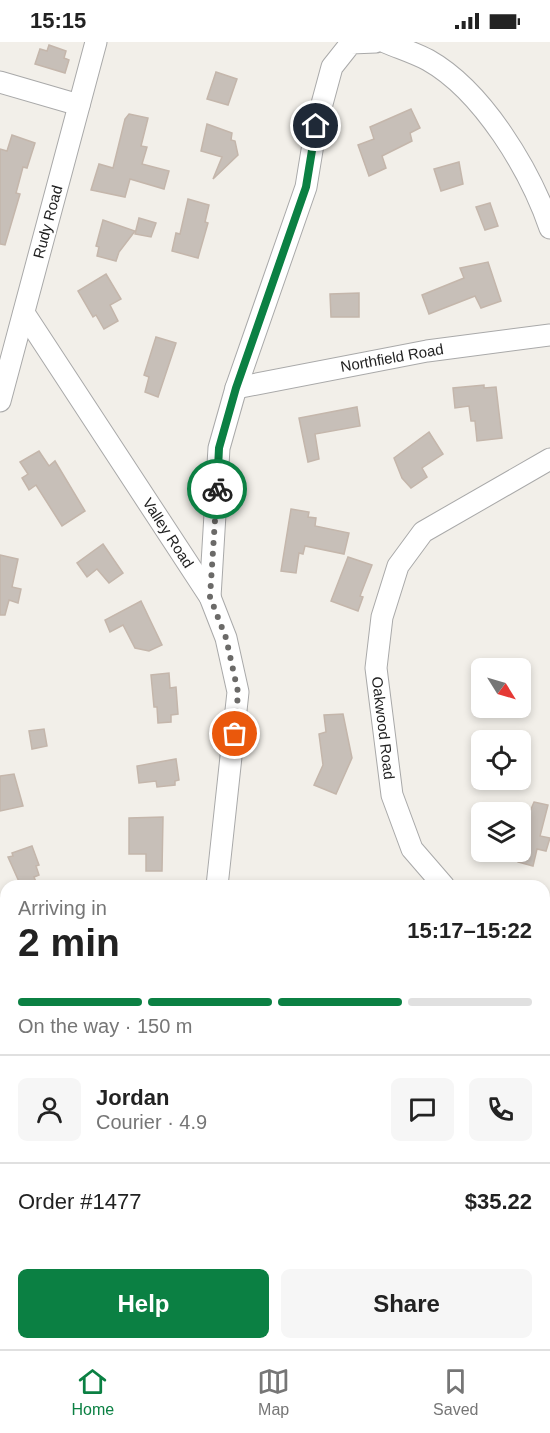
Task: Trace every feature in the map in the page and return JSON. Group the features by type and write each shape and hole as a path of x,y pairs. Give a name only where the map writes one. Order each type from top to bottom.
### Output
{"street":[{"name":"Rudy Road","path":"0,401 96,42"},
{"path":"210,597 219,448 236,388 306,187 316,126 332,67 351,43 376,42"},
{"path":"385,42 428,60 468,90 506,141 548,216"},
{"path":"0,82 79,105"},
{"name":"Valley Road","path":"24,313 210,597 226,638 238,692 218,880"},
{"name":"Northfield Road","path":"236,388 427,351 550,335"},
{"name":"Oakwood Road","path":"439,880 412,849 392,795 376,668 382,617 398,566 423,532 550,459"}],"building":[{"path":"49,45 66,51 64,58 69,60 65,73 35,64 40,49 47,51"},
{"path":"216,72 237,79 228,105 207,99"},
{"path":"411,109 420,128 410,133 412,141 382,156 386,168 369,176 358,145 374,139 370,127"},
{"path":"129,114 148,118 141,146 147,147 142,164 169,171 164,189 130,179 125,197 91,190 99,164 113,168 125,119"},
{"path":"207,124 232,133 231,140 235,141 238,155 213,179 222,157 201,151"},
{"path":"12,135 35,143 27,168 23,167 16,193 20,194 5,245 0,244 0,149 7,151"},
{"path":"459,162 463,184 441,191 434,169"},
{"path":"188,199 209,205 205,222 208,223 198,258 172,251 176,233 180,234"},
{"path":"490,203 498,226 485,230 476,207"},
{"path":"139,218 156,223 151,237 135,234"},
{"path":"103,220 135,231 119,252 116,261 97,256 99,247 96,246"},
{"path":"488,262 501,301 481,308 475,296 429,314 422,295 464,278 460,268"},
{"path":"106,274 121,299 110,305 118,321 104,329 96,315 93,317 78,291"},
{"path":"359,293 359,317 331,317 330,294"},
{"path":"156,337 176,343 158,397 145,392 149,377 144,375"},
{"path":"484,385 484,388 496,387 502,438 477,441 475,421 471,421 469,406 455,408 453,388"},
{"path":"357,407 360,426 315,434 319,459 308,462 299,418"},
{"path":"429,432 443,454 422,468 427,477 411,488 402,478 394,458"},
{"path":"39,451 49,466 55,461 85,511 62,526 36,485 29,490 22,478 28,474 20,462"},
{"path":"291,509 309,512 308,517 316,518 315,526 349,533 344,554 305,546 303,554 299,553 296,573 281,571"},
{"path":"103,544 123,573 109,583 97,569 87,577 77,563"},
{"path":"0,555 18,559 12,587 21,589 18,603 9,600 5,615 0,615"},
{"path":"348,557 372,565 360,596 363,597 358,611 331,601"},
{"path":"141,601 162,645 149,651 135,648 123,625 110,632 105,620"},
{"path":"169,673 170,688 176,687 178,714 171,715 171,722 158,723 151,675"},
{"path":"343,714 352,758 336,794 314,785 323,765 319,734 326,732 324,715"},
{"path":"44,729 47,746 32,749 29,731"},
{"path":"176,759 179,780 175,781 175,785 157,787 156,781 139,783 137,766"},
{"path":"14,774 23,806 0,811 0,776"},
{"path":"534,802 548,805 540,836 550,838 546,851 537,849 533,866 518,862 531,862 531,809"},
{"path":"163,817 162,871 146,871 146,854 129,854 129,818"},
{"path":"32,846 39,865 36,866 39,875 34,877 35,880 18,880 8,857 13,856 12,853"}],"way so far":[{"path":"217,489 210,597 226,638 238,692 235,734"}],"route":[{"path":"217,489 219,448 236,388 306,187 316,126"}]}
